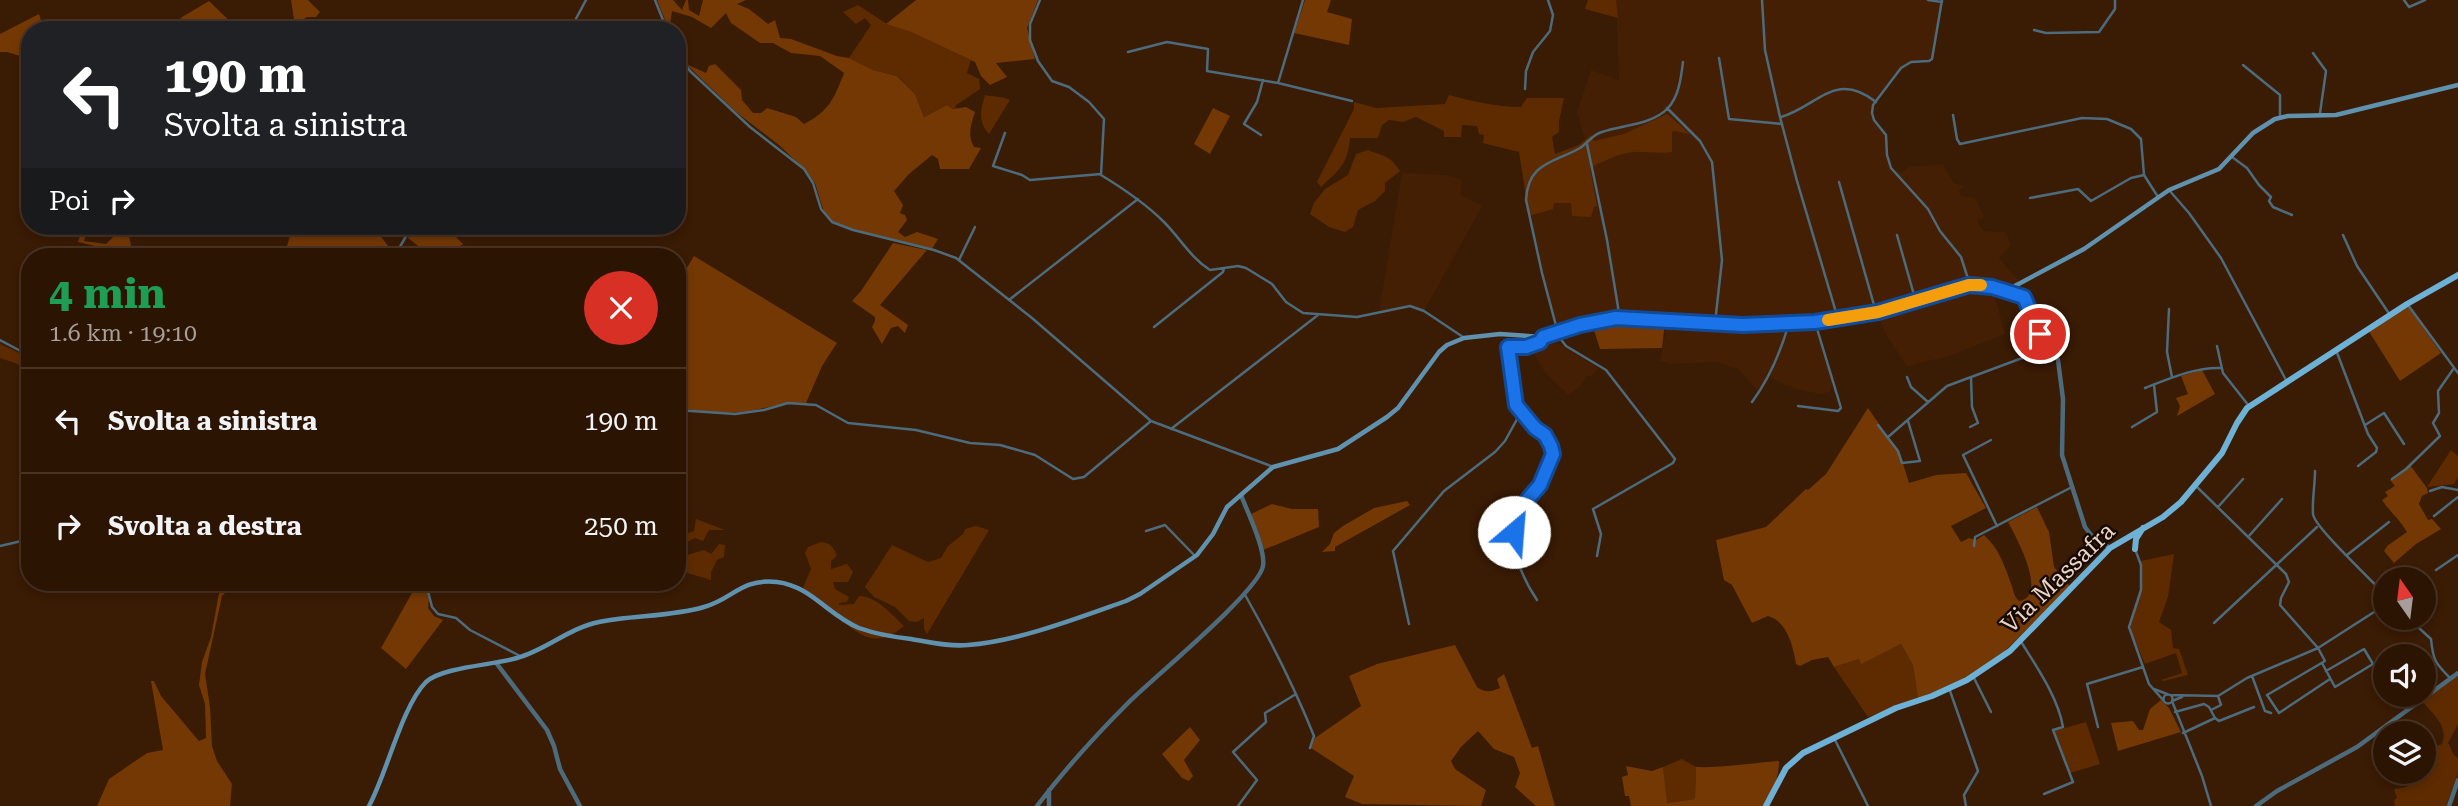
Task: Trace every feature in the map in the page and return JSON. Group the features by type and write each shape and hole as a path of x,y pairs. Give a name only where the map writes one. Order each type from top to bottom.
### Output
{"main road":[{"path":"369,806 420,689 429,679 440,673 522,657 588,625 702,608 742,586 767,581 803,589 854,626 871,632 948,645 978,644 1036,631 1140,594 1195,556 1213,534 1227,507 1273,467 1338,449 1387,417 1398,408 1439,352 1447,345 1464,338 1500,334 1543,337 1580,325 1620,319 1715,323 1815,322 1876,312 1969,285 2011,290 2018,283 2084,248 2169,190 2219,169 2260,127 2280,117 2336,115 2458,85"},
{"name":"Via Massafra","path":"1766,806 1786,768 1803,753 1896,708 1949,688 1973,676 2010,651 2110,548 2172,509 2196,486 2222,453 2241,416 2250,407 2407,304 2458,275"},
{"path":"2134,546 2144,527"},
{"path":"2130,534 2133,536 2134,546"},
{"path":"2119,542 2134,546"}],"street":[{"path":"575,21 586,0"},
{"path":"655,0 663,21"},
{"path":"1040,0 1030,24 1030,40 1038,61 1052,81 1069,87 1089,102 1104,119 1101,174"},
{"path":"1278,83 1304,0"},
{"path":"1525,89 1526,71 1533,52 1550,31 1553,15 1548,0"},
{"path":"1762,0 1765,50 1780,117 1838,319"},
{"path":"1928,0 1942,1 1932,59 1905,65 1892,78 1872,108 1874,120 1886,135 1889,163 1928,209 1940,231 1961,257 1969,285"},
{"path":"2034,30 2046,33 2099,32 2115,9 2115,0"},
{"path":"2404,0 2409,7 2425,0"},
{"path":"1128,52 1167,42 1208,49 1207,71 1278,83 1352,101"},
{"path":"2313,53 2326,71 2320,117"},
{"path":"1719,58 1729,119 1782,124"},
{"path":"1597,556 1601,534 1594,509 1674,463 1675,459 1606,370 1566,345 1558,333 1542,274 1526,192 1538,169 1586,144 1599,132 1639,123 1667,108 1679,85 1683,62"},
{"path":"686,65 750,127 804,169 813,183 821,209 832,222 853,230 934,250 959,260 1151,421 1273,467"},
{"path":"2243,65 2280,95 2280,117"},
{"path":"1261,135 1244,124 1257,102 1263,80"},
{"path":"1780,117 1833,89 1856,92 1875,102"},
{"path":"1667,108 1708,151 1714,169 1722,260 1715,323"},
{"path":"1953,115 1956,138 1960,144 2082,118 2107,119 2131,129 2141,139 2144,175 2158,197"},
{"path":"1005,133 993,166 1030,180 1101,174 1138,199 1165,223 1195,261 1210,270 1238,266 1246,268 1272,284 1286,302 1303,313 1357,317 1410,306 1458,331 1464,338"},
{"path":"1586,144 1607,240 1620,319"},
{"path":"2232,157 2247,167 2271,197 2269,201 2273,207 2292,215"},
{"path":"2030,198 2078,189 2091,201 2131,178 2144,175"},
{"path":"1839,182 1876,312"},
{"path":"2169,190 2221,258 2287,382"},
{"path":"1009,300 1138,199"},
{"path":"959,260 975,228"},
{"path":"1898,235 1916,302"},
{"path":"2343,235 2356,263 2390,315"},
{"path":"1154,327 1223,272 1224,268"},
{"path":"2011,290 2024,297 2040,334 2052,347 2058,360 2062,382 2062,455 2085,527 2091,535 2110,548"},
{"path":"2407,304 2458,373"},
{"path":"2169,309 2168,352 2172,377"},
{"path":"1171,429 1319,314"},
{"path":"1798,406 1838,411 1841,408 1815,322"},
{"path":"1752,402 1763,387 1784,341 1789,323"},
{"path":"1537,600 1525,583 1515,549 1514,529 1526,526 1528,499 1540,485 1553,454 1545,435 1535,428 1516,405 1508,347 1526,347 1540,342 1543,337"},
{"path":"0,340 21,351"},
{"path":"2217,346 2221,368 2250,407"},
{"path":"1888,437 1947,386 2052,347"},
{"path":"2336,351 2377,448 2376,452 2358,466"},
{"path":"2451,363 2458,359"},
{"path":"2145,388 2172,377 2203,369 2221,368"},
{"path":"2392,479 2440,436 2433,423 2439,413 2438,393 2454,368"},
{"path":"1907,377 1911,387 1928,402"},
{"path":"1970,427 1978,423 1972,407 1971,377"},
{"path":"2132,427 2156,413 2154,385"},
{"path":"686,411 735,414 788,403 816,405 848,424 916,430 970,443 1000,445 1035,455 1073,479 1084,477 1151,421"},
{"path":"1409,624 1393,551 1444,491 1495,452 1505,441 1521,412"},
{"path":"2365,425 2384,413 2404,444"},
{"path":"1878,425 1898,451 1902,463 1920,461 1908,420"},
{"path":"1991,440 1963,455 1997,526"},
{"path":"2315,471 2313,516 2317,527 2373,582"},
{"path":"2218,507 2243,479"},
{"path":"2196,486 2286,574 2289,582 2280,605 2318,648 2325,661 2266,695 2279,713 2330,679"},
{"path":"2430,491 2442,486 2458,489"},
{"path":"1974,546 1975,537 2072,487"},
{"path":"1037,806 1056,778 1129,702 1214,624 1258,578 1263,565 1259,545 1241,495"},
{"path":"2434,516 2458,496"},
{"path":"2248,537 2282,499"},
{"path":"2347,555 2389,522"},
{"path":"1146,531 1165,525 1195,556"},
{"path":"2214,623 2317,527"},
{"path":"0,546 21,541"},
{"path":"2134,546 2141,565 2141,590 2129,627 2149,684 2175,712"},
{"path":"2436,570 2458,555"},
{"path":"428,591 432,607 438,614 456,618 470,630 522,657"},
{"path":"1244,593 1276,649 1314,736 1310,748"},
{"path":"2154,689 2169,695 2218,696 2252,676 2318,648 2373,613"},
{"path":"2421,630 2431,639 2431,653 2435,662 2450,678"},
{"path":"2021,640 2062,720 2063,727 2053,730 2073,782 2044,794"},
{"path":"2322,663 2326,671 2330,679 2335,687 2373,664 2364,649 2326,671"},
{"path":"497,664 547,730 560,769 580,806"},
{"path":"2098,727 2087,684 2143,667"},
{"path":"2256,806 2277,791 2362,744 2458,673"},
{"path":"1973,676 1992,712"},
{"path":"2252,676 2265,711 2270,713"},
{"path":"1949,688 1978,771 1964,795 1966,806"},
{"path":"1238,806 1257,780 1233,752 1266,722 1265,713 1296,694"},
{"path":"2169,695 2202,776 2211,806"},
{"path":"2165,702 2169,695"},
{"path":"2165,702 2183,696"},
{"path":"2211,710 2221,705 2218,696"},
{"path":"2175,712 2204,704 2219,721 2254,707"},
{"path":"2183,733 2216,718"},
{"path":"1834,738 1868,806"},
{"path":"2449,806 2458,780"},
{"path":"1049,789 1049,806"}],"shaded area":[{"path":"291,0 308,0 320,12 316,17 307,17 301,21 294,19"},
{"path":"657,0 673,0 682,10 688,0 689,10 699,16 703,0 746,0 737,4 749,9 768,24 775,20 780,38 791,39 849,58 873,70 897,76 915,94 924,117 947,105 953,109 966,107 975,112 970,130 971,138 974,147 981,148 969,169 940,169 938,159 932,155 894,191 903,205 900,213 905,215 907,220 898,232 905,237 917,232 938,239 932,249 833,222 824,212 815,183 807,172 779,145 736,112 686,64 706,73 709,66 715,64 741,90 742,100 753,113 761,113 767,108 796,117 804,124 830,103 844,73 820,56 791,53 773,43 760,43 731,23 726,13 711,28 692,17 672,11 670,21 665,21"},
{"path":"916,0 1038,0 1027,28 1035,59 996,63 1007,77 990,85 981,76 975,62 911,32 886,24"},
{"path":"1305,0 1331,0 1327,12 1352,19 1349,45 1294,33"},
{"path":"1588,0 1616,0 1618,18 1585,9"},
{"path":"1616,0 1942,2 1932,59 1905,65 1873,105 1874,120 1886,135 1891,168 1901,173 1909,167 1943,164 1954,183 1963,186 1959,189 1961,196 1975,198 1984,216 1977,220 1983,231 2005,232 2011,245 1999,258 2019,281 2013,287 1994,293 2005,334 1949,356 1907,366 1887,336 1876,312 1814,321 1833,381 1830,392 1821,394 1795,389 1768,377 1758,391 1738,369 1717,362 1671,364 1660,361 1668,320 1580,325 1558,333 1526,200 1586,143 1577,112 1591,70 1619,80"},
{"path":"209,1 230,21 179,21"},
{"path":"858,5 887,24 911,32 971,60 967,73 979,79 980,89 955,106 956,108 947,105 924,117 915,94 898,76 873,70 849,58 871,25 865,18 856,24 843,12"},
{"path":"39,14 41,21 25,21"},
{"path":"21,23 21,56 0,52 0,34"},
{"path":"985,95 1010,100 989,134 981,116"},
{"path":"1449,95 1493,105 1521,107 1527,98 1564,98 1559,132 1552,137 1555,154 1579,145 1591,135 1594,141 1624,134 1667,114 1690,134 1672,132 1672,152 1627,153 1590,168 1597,206 1594,207 1591,217 1572,216 1571,203 1554,203 1553,209 1529,216 1519,152 1483,143 1484,135 1479,134 1477,126 1462,125 1461,137 1444,137 1444,131 1416,117 1403,122 1389,120 1382,125 1378,138 1350,138 1342,166 1321,187 1317,182 1354,109 1354,102 1376,108 1445,104"},
{"path":"1213,108 1230,116 1210,154 1194,144"},
{"path":"1368,150 1389,159 1400,171 1385,183 1385,191 1375,201 1358,210 1353,227 1345,232 1329,227 1310,214 1314,203 1325,189 1348,175 1356,154"},
{"path":"1402,173 1446,175 1462,180 1460,195 1482,206 1424,311 1410,306 1379,312"},
{"path":"80,235 86,235 84,241 106,244 115,235 129,235 132,248 103,248 78,242"},
{"path":"290,235 380,235 390,248 287,248"},
{"path":"409,235 454,235 463,244 458,248 420,248 408,238"},
{"path":"893,243 927,250 880,305 908,325 905,333 898,326 891,328 882,344 872,327 875,317 852,301"},
{"path":"694,256 837,343 822,366 806,403 732,412 686,409 686,269"},
{"path":"2407,305 2441,353 2400,381 2368,330"},
{"path":"1616,321 1665,322 1662,348 1600,349 1592,324"},
{"path":"1551,339 1599,368 1591,377 1587,375 1580,387 1568,395 1546,374 1526,341"},
{"path":"0,344 21,354 21,365 0,358"},
{"path":"2202,370 2215,394 2177,416 2180,406 2176,398 2188,394 2181,376"},
{"path":"1868,408 1900,454 1909,483 1936,475 1966,473 1986,508 1951,526 1961,542 1969,538 1976,540 1984,535 1989,540 2001,558 2019,601 2027,597 2031,589 2031,578 2023,552 2008,522 2037,507 2049,532 2054,567 2070,586 1997,659 1968,677 1918,699 1913,665 1901,644 1861,664 1859,659 1834,667 1828,657 1800,666 1796,664 1791,642 1780,623 1768,616 1752,623 1732,585 1724,580 1716,540 1766,527 1826,474"},
{"path":"2451,450 2458,456 2458,477 2454,484 2427,487"},
{"path":"2410,465 2427,488 2428,493 2422,496 2419,504 2428,520 2432,519 2441,529 2416,544 2394,563 2384,551 2407,532 2382,500 2388,496 2385,492 2395,486 2390,480"},
{"path":"1407,501 1410,505 1335,547 1335,551 1322,552 1330,544 1334,533 1343,526 1374,508"},
{"path":"1272,504 1292,509 1318,509 1319,527 1263,550 1251,514"},
{"path":"696,519 725,530 709,530 703,541 695,538 686,542 686,534 694,531"},
{"path":"976,526 989,530 927,634 924,618 917,622 909,621 895,607 874,597 865,587 892,545 928,562 941,558 948,546 963,534 965,529"},
{"path":"821,542 831,546 837,556 831,561 831,569 847,564 853,572 848,582 833,582 835,589 849,597 847,602 839,605 854,604 859,596 866,597 884,607 904,626 891,635 869,638 850,627 802,590 811,569 805,553 808,547"},
{"path":"719,544 725,545 724,557 717,560 711,572 711,580 686,573 686,555 704,550 711,554"},
{"path":"2174,554 2168,597 2159,622 2171,630 2173,648 2179,649 2188,675 2163,681 2161,680 2182,673 2176,653 2145,664 2131,631 2131,620 2142,584 2141,561"},
{"path":"413,591 430,591 428,608 434,616 443,620 406,669 381,648"},
{"path":"219,593 225,593 222,596 205,674 212,746 217,761 232,784 230,806 97,806 109,779 147,753 163,750 151,681 154,681 161,696 199,741 206,738 205,704 199,685"},
{"path":"1901,644 1913,665 1918,699 1868,717 1834,667 1859,659 1861,663"},
{"path":"1455,645 1480,689 1488,691 1500,688 1497,679 1504,674 1532,748 1538,746 1555,806 1536,806 1515,787 1520,773 1514,757 1494,749 1478,731 1451,761 1455,769 1486,790 1481,806 1362,804 1345,797 1354,776 1311,748 1315,738 1361,706 1349,676 1377,664"},
{"path":"2458,675 2458,724 2448,743 2458,758 2458,773 2446,806 2395,806 2394,800 2397,798 2394,789 2411,784 2436,784 2436,745 2442,744 2444,737 2441,726 2427,707 2436,707 2436,690"},
{"path":"2161,700 2169,708 2181,732 2118,751 2111,723 2133,721 2139,730 2143,730 2150,709"},
{"path":"2086,722 2100,764 2070,773 2054,731"},
{"path":"1190,727 1200,740 1184,760 1193,776 1189,781 1182,778 1162,754"},
{"path":"1682,759 1696,767 1695,799 1666,803 1663,767"},
{"path":"1779,761 1775,785 1764,806 1631,806 1629,796 1625,796 1622,777 1628,775 1626,766 1652,771 1663,767 1667,803 1695,799 1696,767"}],"slow traffic":[{"path":"1828,320 1878,312 1969,285 1981,285"}],"route":[{"path":"1514,532 1514,529 1526,526 1528,499 1540,485 1553,454 1545,435 1535,428 1516,405 1508,347 1526,347 1540,342 1543,337 1580,325 1616,318 1743,325 1838,319 1878,312 1969,285 2020,294 2024,297 2040,334"}]}
